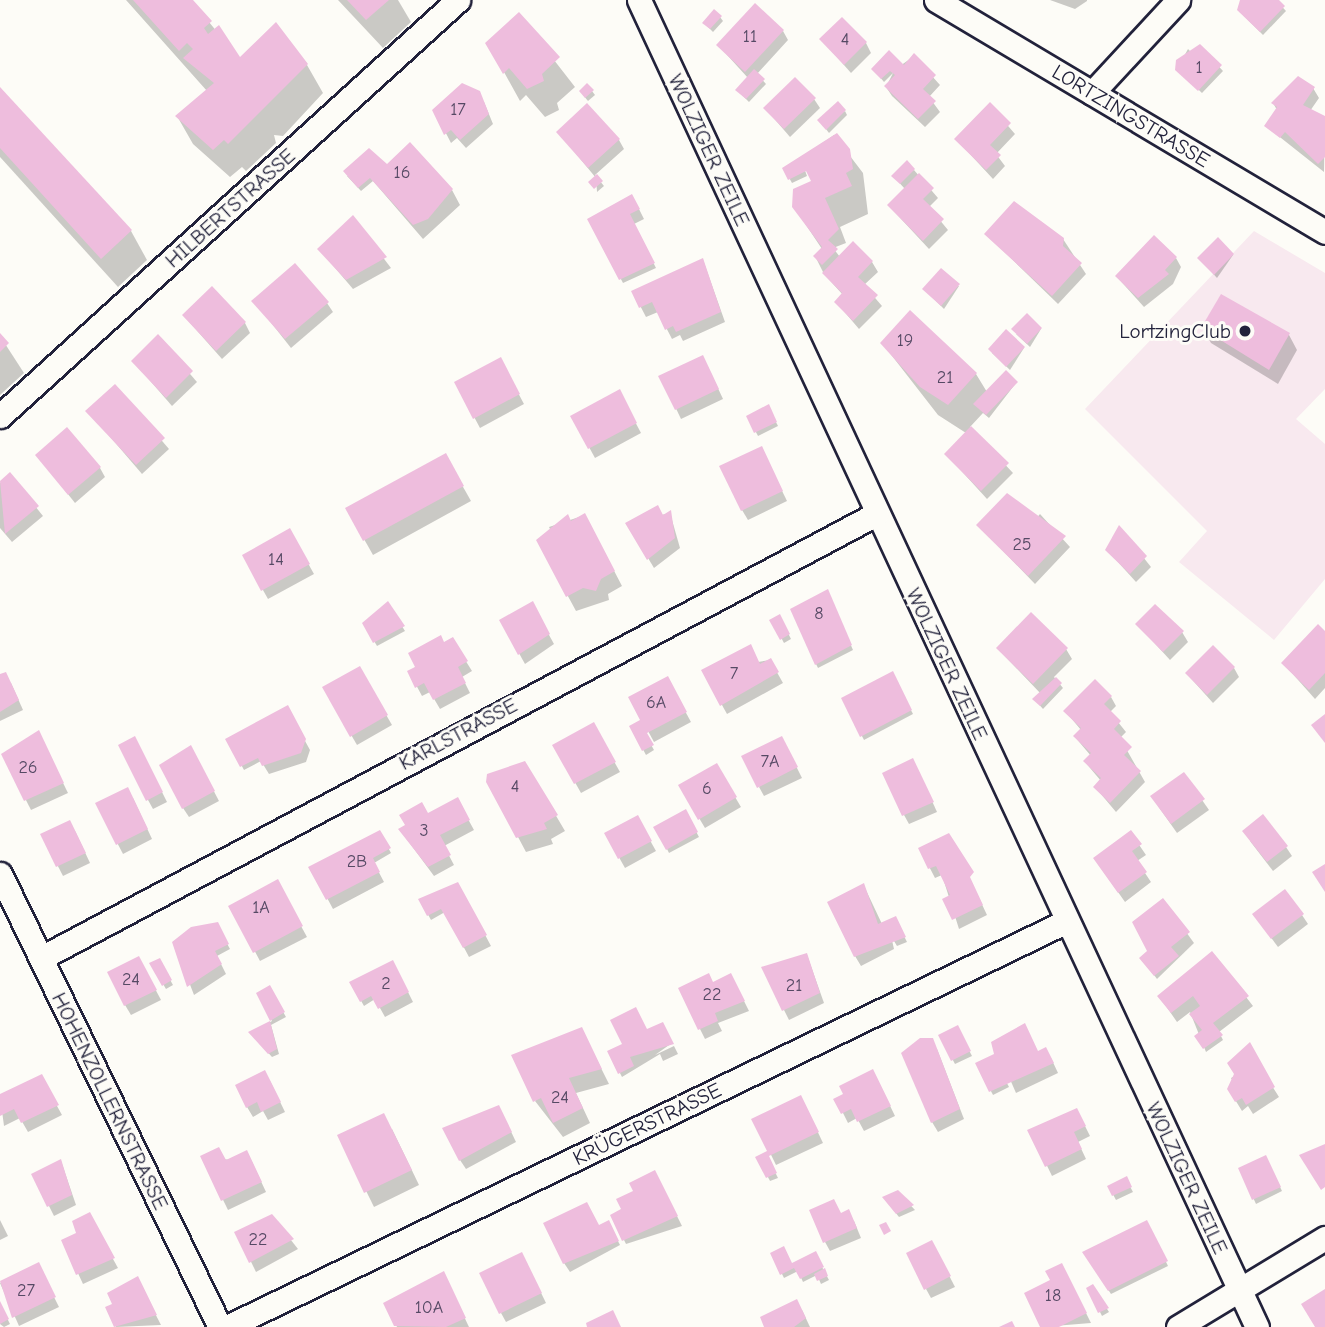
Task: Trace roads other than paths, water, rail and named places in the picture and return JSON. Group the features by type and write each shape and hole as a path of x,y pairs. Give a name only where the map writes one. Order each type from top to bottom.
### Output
{"street":[{"name":"HILBERTSTRASSE","path":"0,416 458,0"},
{"name":"WOLZIGER ZEILE","path":"639,0 1256,1327"},
{"name":"LORTZINGSTRASSE","path":"936,0 1325,232"},
{"path":"1092,93 1178,0"},
{"name":"KARLSTRASSE","path":"41,958 876,514"},
{"name":"HOHENZOLLERNSTRASSE","path":"0,874 220,1327"},
{"name":"KRÜGERSTRASSE","path":"227,1327 1067,921"},
{"path":"1178,1327 1240,1292 1325,1237"}],"place":[{"name":"LortzingClub","path":"1245,331"}]}
